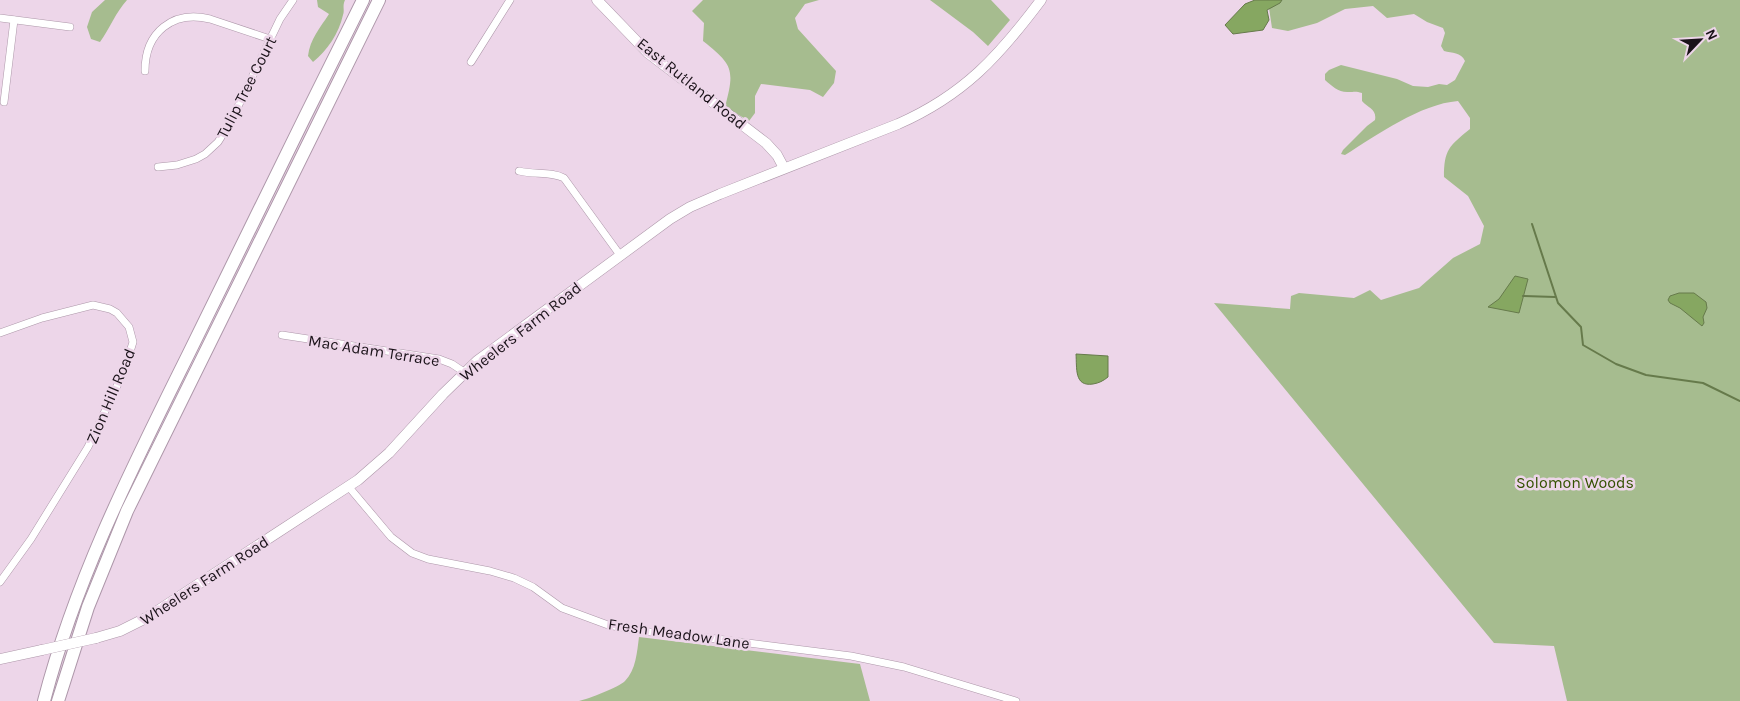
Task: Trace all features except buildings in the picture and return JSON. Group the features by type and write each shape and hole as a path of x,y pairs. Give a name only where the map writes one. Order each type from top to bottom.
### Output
{"highway":[{"path":"44,701 76,597 112,509 363,0"},
{"path":"58,701 88,607 127,511 378,0"}],"main road":[{"name":"East Rutland Road","path":"597,0 648,53 766,143 777,155 784,168"},
{"name":"Wheelers Farm Road","path":"0,659 96,638 120,631 148,617 367,473 389,453 464,372 498,344 670,219 690,207 784,168 909,120 946,99 968,83 993,60 1041,0"}],"street":[{"name":"Tulip Tree Court","path":"158,167 178,165 196,159 205,154 218,142 230,123 280,19 293,0"},
{"path":"471,62 510,0"},
{"path":"146,71 147,52 155,36 169,23 185,17 193,16 210,19 270,39"},
{"path":"0,18 70,27"},
{"path":"4,102 14,20"},
{"path":"519,171 554,174 564,178 620,255"},
{"name":"Zion Hill Road","path":"0,333 42,318 93,305 118,313 129,327 133,342 124,371 88,447 31,539 0,582"},
{"name":"Mac Adam Terrace","path":"282,335 439,359 452,364 464,372"},
{"name":"Fresh Meadow Lane","path":"348,486 391,537 412,553 428,560 490,571 514,578 533,587 562,608 608,625 640,631 850,656 904,667 1016,701"}],"green space":[{"path":"105,0 127,0 100,42 91,39 87,27 92,12"},
{"path":"317,0 345,0 344,13 335,35 328,47 313,62 308,56 311,44 329,14 318,7"},
{"path":"703,0 819,0 805,4 795,18 798,29 836,71 834,83 823,97 810,90 761,84 755,96 755,113 749,121 725,107 730,84 729,69 726,62 703,41 704,23 692,11"},
{"path":"930,0 991,0 1010,20 988,46 973,32"},
{"name":"Solomon Woods","path":"1282,0 1740,0 1740,701 1567,701 1554,646 1494,643 1214,303 1290,309 1291,296 1299,293 1354,298 1370,290 1381,300 1419,288 1453,258 1480,244 1484,226 1468,196 1444,177 1445,160 1449,149 1470,129 1470,118 1458,101 1444,103 1414,114 1345,155 1341,154 1343,150 1375,120 1375,113 1362,101 1362,93 1345,92 1336,89 1325,80 1325,74 1329,70 1341,65 1397,79 1413,86 1447,85 1455,80 1465,61 1459,54 1444,51 1441,46 1445,33 1443,28 1427,22 1414,14 1387,18 1373,6 1345,9 1317,23 1288,31 1272,28 1269,8"},
{"path":"639,637 860,664 870,701 579,701 622,684 629,677 637,655"}],"shaded area":[{"path":"1255,0 1282,0 1267,10 1269,20 1263,30 1233,34 1225,25 1245,4"},
{"path":"1515,276 1528,279 1519,313 1488,307 1499,299"},
{"path":"1679,293 1694,293 1706,302 1707,308 1702,326 1680,308 1670,303 1668,300 1670,296"},
{"path":"1076,354 1108,356 1108,377 1095,384 1082,383 1078,375"}],"waterway":[{"path":"1532,224 1558,303 1581,327 1583,345 1616,364 1646,375 1703,383 1740,401"},
{"path":"1523,296 1555,297"}]}
